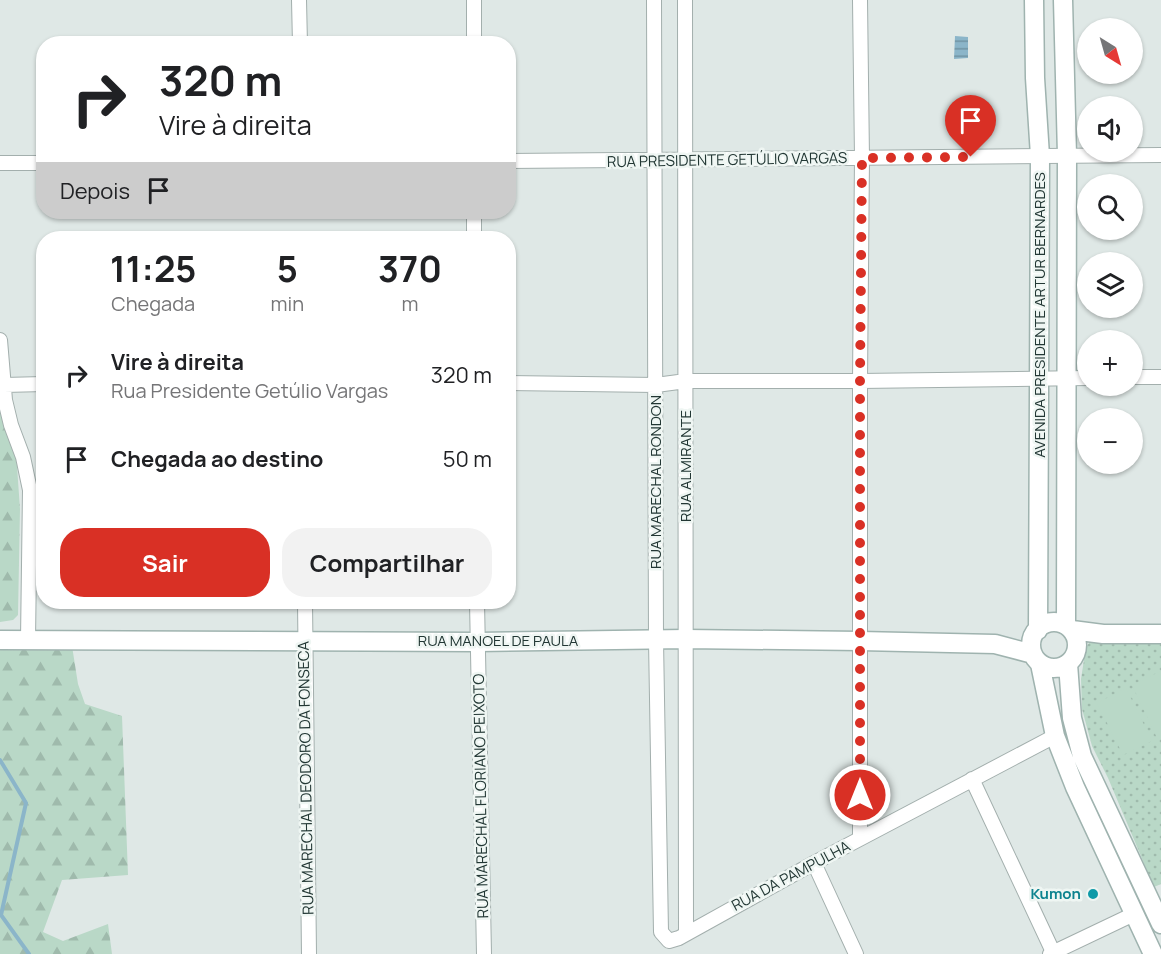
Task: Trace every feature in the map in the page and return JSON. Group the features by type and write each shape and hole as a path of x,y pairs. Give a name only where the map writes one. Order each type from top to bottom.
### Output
{"main road":[{"name":"AVENIDA PRESIDENTE ARTUR BERNARDES","path":"1034,0 1035,78 1040,156 1040,378 1035,632"},
{"name":"AVENIDA PRESIDENTE ARTUR BERNARDES","path":"1063,0 1067,155 1066,378 1069,628"},
{"path":"1153,954 1075,787 1055,736 1031,643 1035,632 1051,623 1103,634 1161,634"},
{"path":"1069,628 1078,644 1073,658 1072,718 1082,756 1161,924"},
{"name":"RUA MANOEL DE PAULA","path":"0,640 478,642 686,639 995,644 1035,632"},
{"path":"1036,659 1054,669 1073,658 1103,634"},
{"name":"RUA MANOEL DE PAULA","path":"995,644 1036,659"}],"street":[{"path":"299,0 300,36"},
{"path":"474,0 474,36"},
{"name":"RUA MARECHAL RONDON","path":"654,0 656,640 661,932 669,941 679,938 686,932"},
{"name":"RUA ALMIRANTE","path":"685,0 686,932"},
{"path":"860,0 862,158 860,838"},
{"name":"RUA PRESIDENTE GETÚLIO VARGAS","path":"516,161 1161,155"},
{"path":"0,163 36,163"},
{"path":"0,340 5,400 23,457 30,490 28,640"},
{"path":"1143,377 1161,377"},
{"path":"516,383 656,385 686,381 1077,378"},
{"path":"4,385 36,384"},
{"name":"RUA MARECHAL DEODORO DA FONSECA","path":"305,609 309,954"},
{"name":"RUA MARECHAL FLORIANO PEIXOTO","path":"477,609 484,954"},
{"name":"RUA DA PAMPULHA","path":"686,932 1055,736"},
{"path":"972,779 1052,953 1134,914"},
{"path":"814,863 856,954"}],"green space":[{"path":"0,392 16,452 20,509 18,615 13,620 0,622"},
{"path":"1095,635 1161,636 1161,884 1154,887 1092,746 1082,709 1081,679 1086,647"},
{"path":"72,646 78,684 85,704 122,716 128,875 62,880 43,932 63,941 108,924 112,954 0,954 0,647"},
{"path":"1161,671 1161,736 1157,738 1132,685"},
{"path":"1126,688 1152,741 1123,755 1097,703"}],"water":[{"path":"955,36 968,37 968,58 954,59"}],"waterway":[{"path":"0,760 26,803 1,915 29,954"}],"place":[{"name":"Kumon","path":"1093,894"}],"route":[{"path":"860,795 862,158 971,157"}]}
